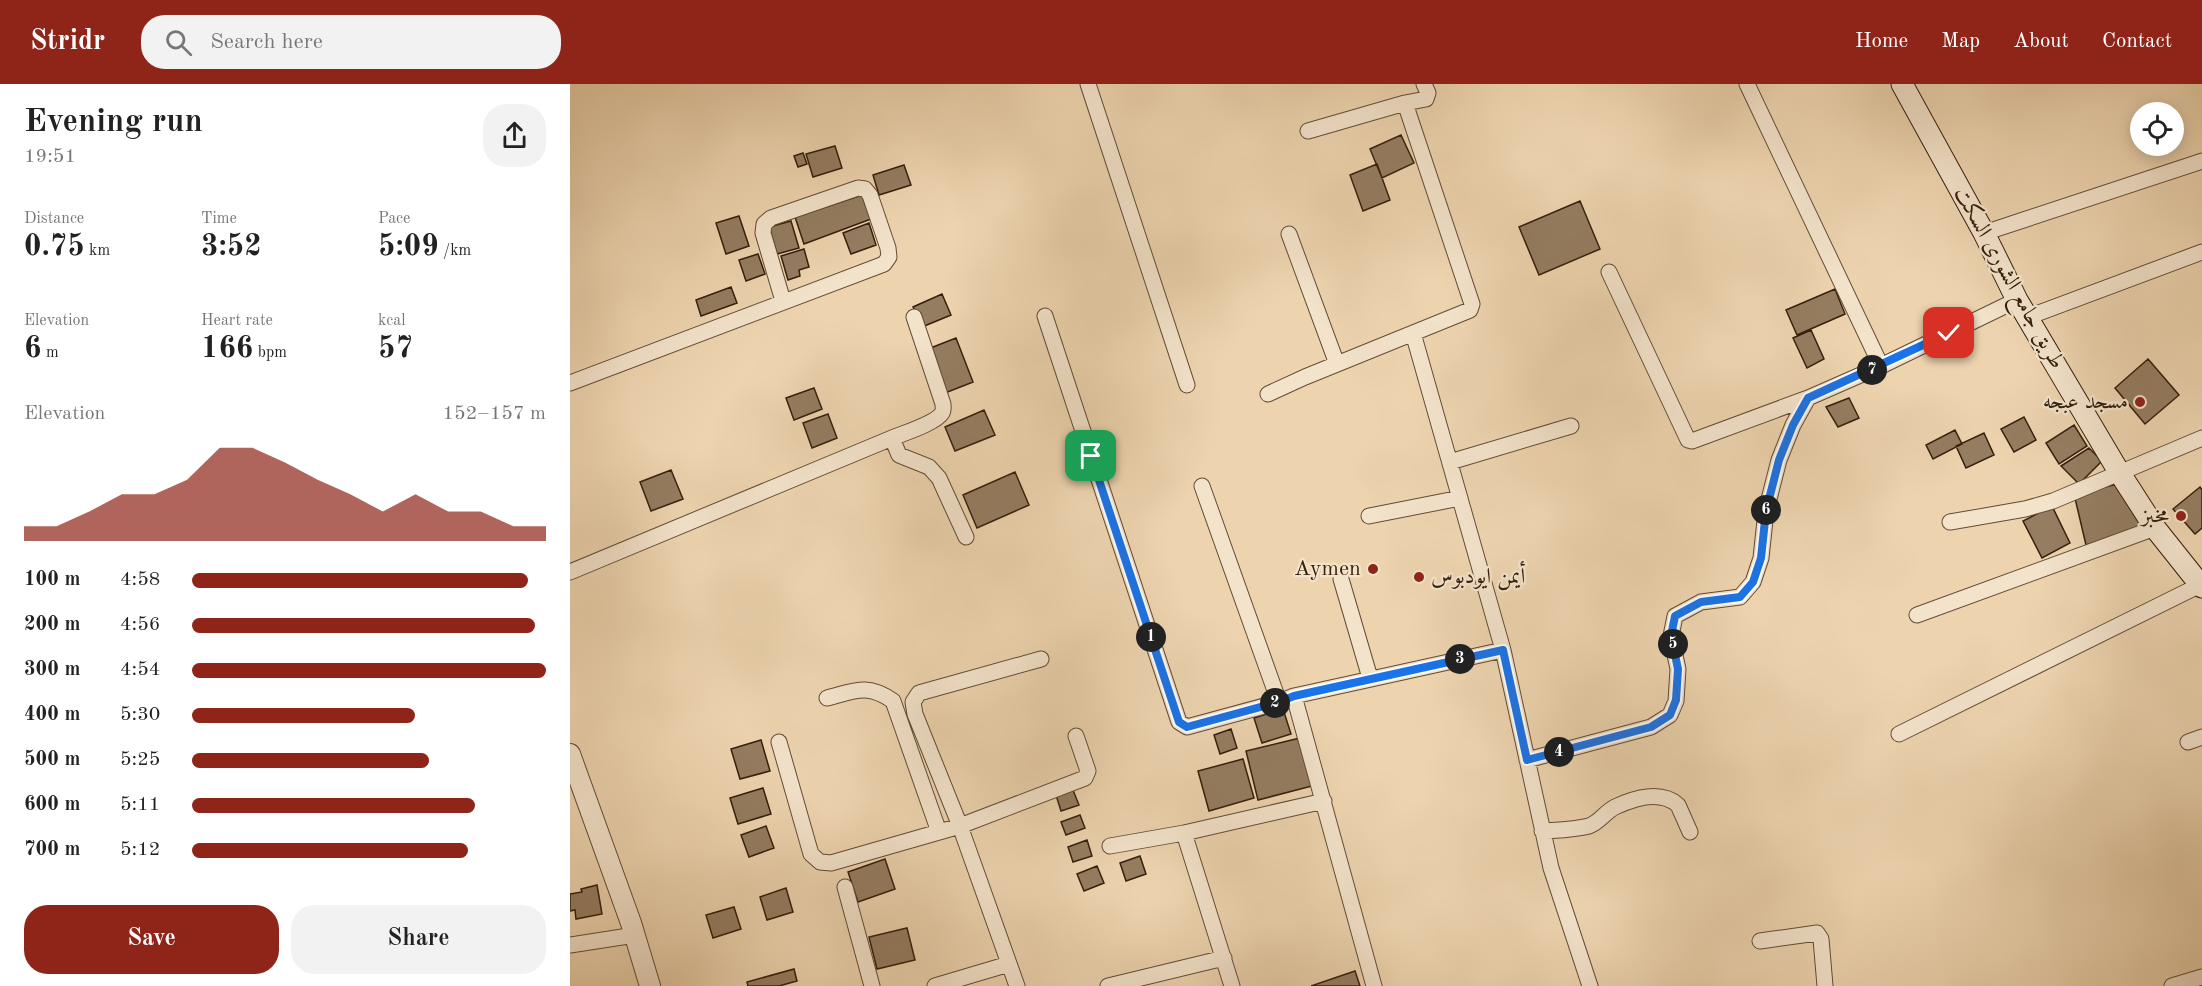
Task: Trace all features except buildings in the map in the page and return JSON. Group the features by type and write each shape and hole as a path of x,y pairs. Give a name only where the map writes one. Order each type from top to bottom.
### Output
{"main road":[{"name":"طريق جامع الشورى السكت","path":"1902,84 2023,309 2119,472 2155,528 2201,586"}],"street":[{"path":"1088,84 1187,385"},
{"path":"1308,131 1426,99 1428,93 1424,84"},
{"path":"1747,84 1881,366"},
{"path":"1268,394 1470,310 1472,304 1405,103"},
{"path":"1984,233 2202,161"},
{"path":"570,383 884,264 889,256 888,248 870,195 865,189 858,188 771,218 764,224 763,233 783,301"},
{"path":"1289,234 1336,364"},
{"path":"1609,272 1688,440 1692,441 1808,398 2023,309 2202,252"},
{"path":"1045,316 1179,722 1187,727 1294,696 1503,650"},
{"path":"570,572 931,422 941,415 943,404 914,317"},
{"path":"1413,333 1503,650 1551,868 1590,986"},
{"path":"1527,760 1651,727 1670,715 1676,700 1678,669 1671,636 1675,616 1701,602 1740,597 1753,582 1761,558 1766,511 1779,460 1793,425 1808,398"},
{"path":"1450,462 1571,426"},
{"path":"892,438 899,455 929,467 939,478 966,537"},
{"path":"1950,522 2025,509 2053,501 2202,438"},
{"path":"1203,486 1279,702"},
{"path":"1369,516 1460,498"},
{"path":"1917,615 2155,528"},
{"path":"1341,579 1370,678"},
{"path":"1899,734 2201,586"},
{"path":"1017,986 960,826 915,714 913,702 919,693 1041,659"},
{"path":"826,698 873,689 893,701 939,832"},
{"path":"1294,696 1374,986"},
{"path":"779,742 811,854 820,862 831,863 960,826 1085,777 1088,771 1077,736"},
{"path":"571,761 635,935 651,986"},
{"path":"1542,831 1581,828 1591,825 1614,807 1647,797 1661,796 1678,805 1690,832"},
{"path":"1110,846 1184,833 1324,801"},
{"path":"1184,833 1232,986"},
{"path":"845,886 872,986"},
{"path":"1760,940 1817,933 1821,939 1825,986"},
{"path":"570,945 635,935"},
{"path":"1108,986 1224,958"},
{"path":"935,986 1009,964"},
{"path":"2172,986 2202,977"}],"place":[{"name":"مسجد عبجه","path":"2140,402"},
{"name":"مخبز","path":"2181,516"},
{"name":"Aymen","path":"1373,569"},
{"name":"أيمن ايودبوس","path":"1419,577"}],"route":[{"path":"1091,456 1179,722 1182,725 1187,727 1294,696 1503,650 1527,760 1651,727 1670,715 1676,700 1678,669 1671,636 1675,616 1701,602 1740,597 1753,582 1761,558 1766,511 1779,460 1793,425 1808,398 1949,333"}]}
